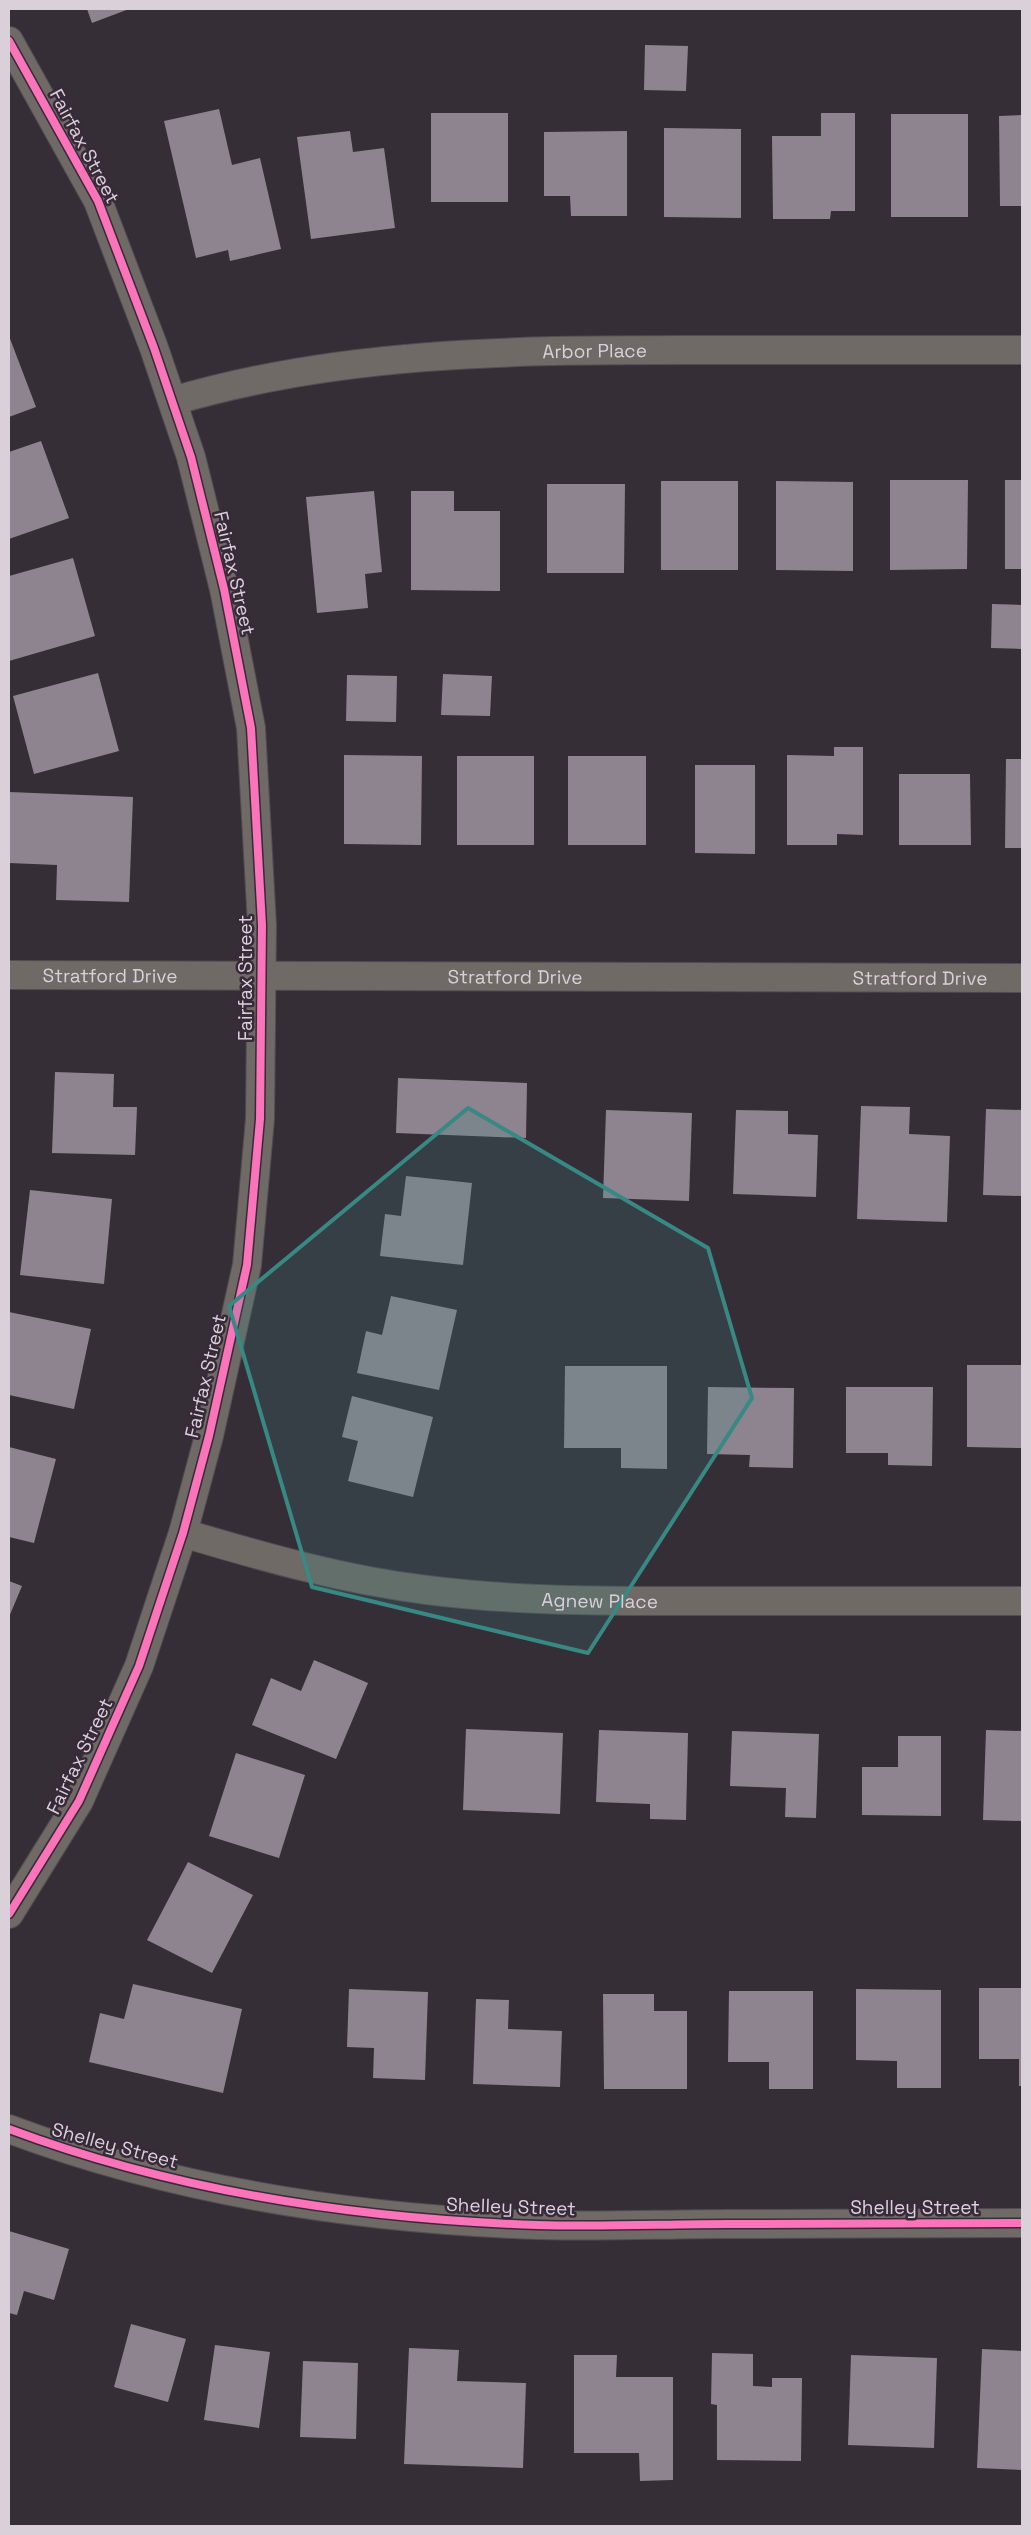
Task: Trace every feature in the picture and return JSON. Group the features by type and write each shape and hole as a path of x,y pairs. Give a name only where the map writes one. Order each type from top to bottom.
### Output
{"street":[{"name":"Fairfax Street","path":"9,41 98,200 173,401 191,457 224,590 250,728 261,899 262,976 260,1119 247,1265 209,1436 183,1533 139,1666 79,1801 9,1914"},
{"name":"Arbor Place","path":"173,401 221,387 290,373 429,356 536,350 1022,350"},
{"name":"Stratford Drive","path":"9,976 1022,978"},
{"name":"Agnew Place","path":"183,1533 295,1564 362,1579 427,1590 512,1598 624,1601 1022,1601"},
{"name":"Shelley Street","path":"9,2129 43,2142 142,2171 239,2193 328,2208 440,2219 540,2225 1022,2223"}],"highlighted area":[{"path":"468,1108 708,1248 752,1398 588,1653 312,1587 229,1306"}],"building":[{"path":"87,9 129,9 92,23"},
{"path":"645,45 688,46 686,91 644,90"},
{"path":"219,109 232,165 260,158 281,249 230,261 228,250 196,258 164,121"},
{"path":"431,113 508,113 508,202 431,202"},
{"path":"821,113 855,113 855,211 831,211 830,219 773,219 772,136 821,136"},
{"path":"891,114 968,114 968,217 891,217"},
{"path":"1022,115 1022,206 1000,206 999,116"},
{"path":"664,128 741,129 741,218 664,217"},
{"path":"350,131 353,152 384,148 395,228 311,239 297,137"},
{"path":"627,131 627,216 571,216 570,196 544,196 544,132"},
{"path":"9,336 36,407 9,417"},
{"path":"41,441 69,518 9,539 9,452"},
{"path":"890,480 968,480 967,569 890,570"},
{"path":"1005,480 1022,480 1022,569 1005,569"},
{"path":"661,481 738,481 738,570 661,570"},
{"path":"776,481 853,482 853,571 776,570"},
{"path":"547,484 625,484 624,573 547,573"},
{"path":"374,491 382,572 365,574 368,608 317,613 306,497"},
{"path":"411,491 454,491 454,511 500,511 500,591 411,590"},
{"path":"73,558 95,636 9,661 9,576"},
{"path":"992,604 1022,605 1022,649 991,648"},
{"path":"98,673 119,751 34,774 13,696"},
{"path":"443,674 492,676 490,716 441,715"},
{"path":"347,675 397,676 396,722 346,721"},
{"path":"834,747 863,747 863,835 837,834 837,845 787,845 787,755 834,756"},
{"path":"344,755 422,756 421,845 344,844"},
{"path":"457,756 534,756 534,845 457,845"},
{"path":"568,756 646,756 646,845 568,845"},
{"path":"1006,759 1022,759 1022,848 1005,848"},
{"path":"695,765 755,765 755,854 695,853"},
{"path":"899,774 970,774 971,845 899,845"},
{"path":"9,792 133,797 129,902 56,900 57,865 9,863"},
{"path":"55,1072 114,1074 113,1107 137,1107 135,1155 52,1153"},
{"path":"398,1078 527,1083 526,1138 396,1133"},
{"path":"861,1106 910,1107 909,1134 950,1136 947,1222 857,1219"},
{"path":"986,1109 1022,1110 1022,1196 983,1195"},
{"path":"606,1110 692,1113 689,1201 603,1198"},
{"path":"736,1110 788,1111 788,1134 818,1135 816,1197 733,1194"},
{"path":"406,1176 472,1183 463,1265 380,1256 385,1214 401,1216"},
{"path":"30,1190 112,1199 104,1284 20,1275"},
{"path":"391,1296 457,1310 439,1390 357,1373 366,1331 382,1335"},
{"path":"9,1312 91,1329 74,1409 9,1395"},
{"path":"967,1365 1022,1365 1022,1448 967,1447"},
{"path":"565,1366 667,1366 667,1469 621,1468 621,1448 564,1448"},
{"path":"708,1387 794,1388 793,1468 749,1467 750,1455 707,1454"},
{"path":"846,1387 933,1387 932,1466 888,1465 888,1453 846,1453"},
{"path":"352,1396 433,1417 413,1497 348,1481 358,1441 342,1437"},
{"path":"9,1447 56,1459 34,1543 9,1537"},
{"path":"9,1581 22,1586 9,1617"},
{"path":"314,1660 368,1683 336,1759 252,1725 271,1678 301,1691"},
{"path":"466,1729 563,1733 560,1814 463,1810"},
{"path":"599,1730 688,1733 686,1820 650,1819 650,1804 596,1802"},
{"path":"986,1730 1022,1731 1022,1821 983,1820"},
{"path":"732,1731 819,1734 816,1818 785,1817 786,1788 730,1786"},
{"path":"898,1736 941,1736 941,1816 862,1815 862,1767 898,1767"},
{"path":"236,1753 305,1775 279,1858 209,1836"},
{"path":"188,1862 253,1895 212,1973 147,1940"},
{"path":"133,1984 242,2009 223,2093 89,2062 100,2013 124,2019"},
{"path":"979,1988 1022,1988 1022,2086 1019,2086 1019,2059 979,2059"},
{"path":"349,1989 428,1992 425,2080 373,2078 374,2048 347,2047"},
{"path":"856,1989 941,1990 941,2088 897,2088 897,2061 856,2060"},
{"path":"729,1991 813,1991 813,2089 769,2089 769,2062 728,2062"},
{"path":"603,1994 654,1994 654,2011 687,2011 687,2089 604,2089"},
{"path":"476,1999 509,2000 508,2029 562,2031 560,2087 473,2084"},
{"path":"9,2231 69,2249 54,2300 24,2291 17,2315 9,2313"},
{"path":"131,2324 186,2339 168,2402 114,2387"},
{"path":"215,2345 270,2352 259,2428 204,2420"},
{"path":"409,2348 459,2350 457,2381 526,2383 523,2468 404,2464"},
{"path":"982,2349 1022,2351 1022,2470 977,2468"},
{"path":"712,2353 753,2354 753,2386 772,2387 772,2378 802,2378 801,2461 717,2460 717,2405 711,2404"},
{"path":"574,2355 617,2355 616,2377 673,2377 673,2480 640,2481 639,2453 574,2453"},
{"path":"851,2355 937,2358 934,2448 848,2445"},
{"path":"303,2361 358,2363 356,2439 300,2437"}],"cycle path":[{"path":"9,41 98,201 154,348 191,457 224,589 251,728 262,925 260,1119 247,1265 209,1436 183,1533 139,1666 79,1801 9,1914"},
{"path":"9,2129 137,2170 203,2185 336,2209 403,2216 471,2222 562,2226 1022,2223"}]}
